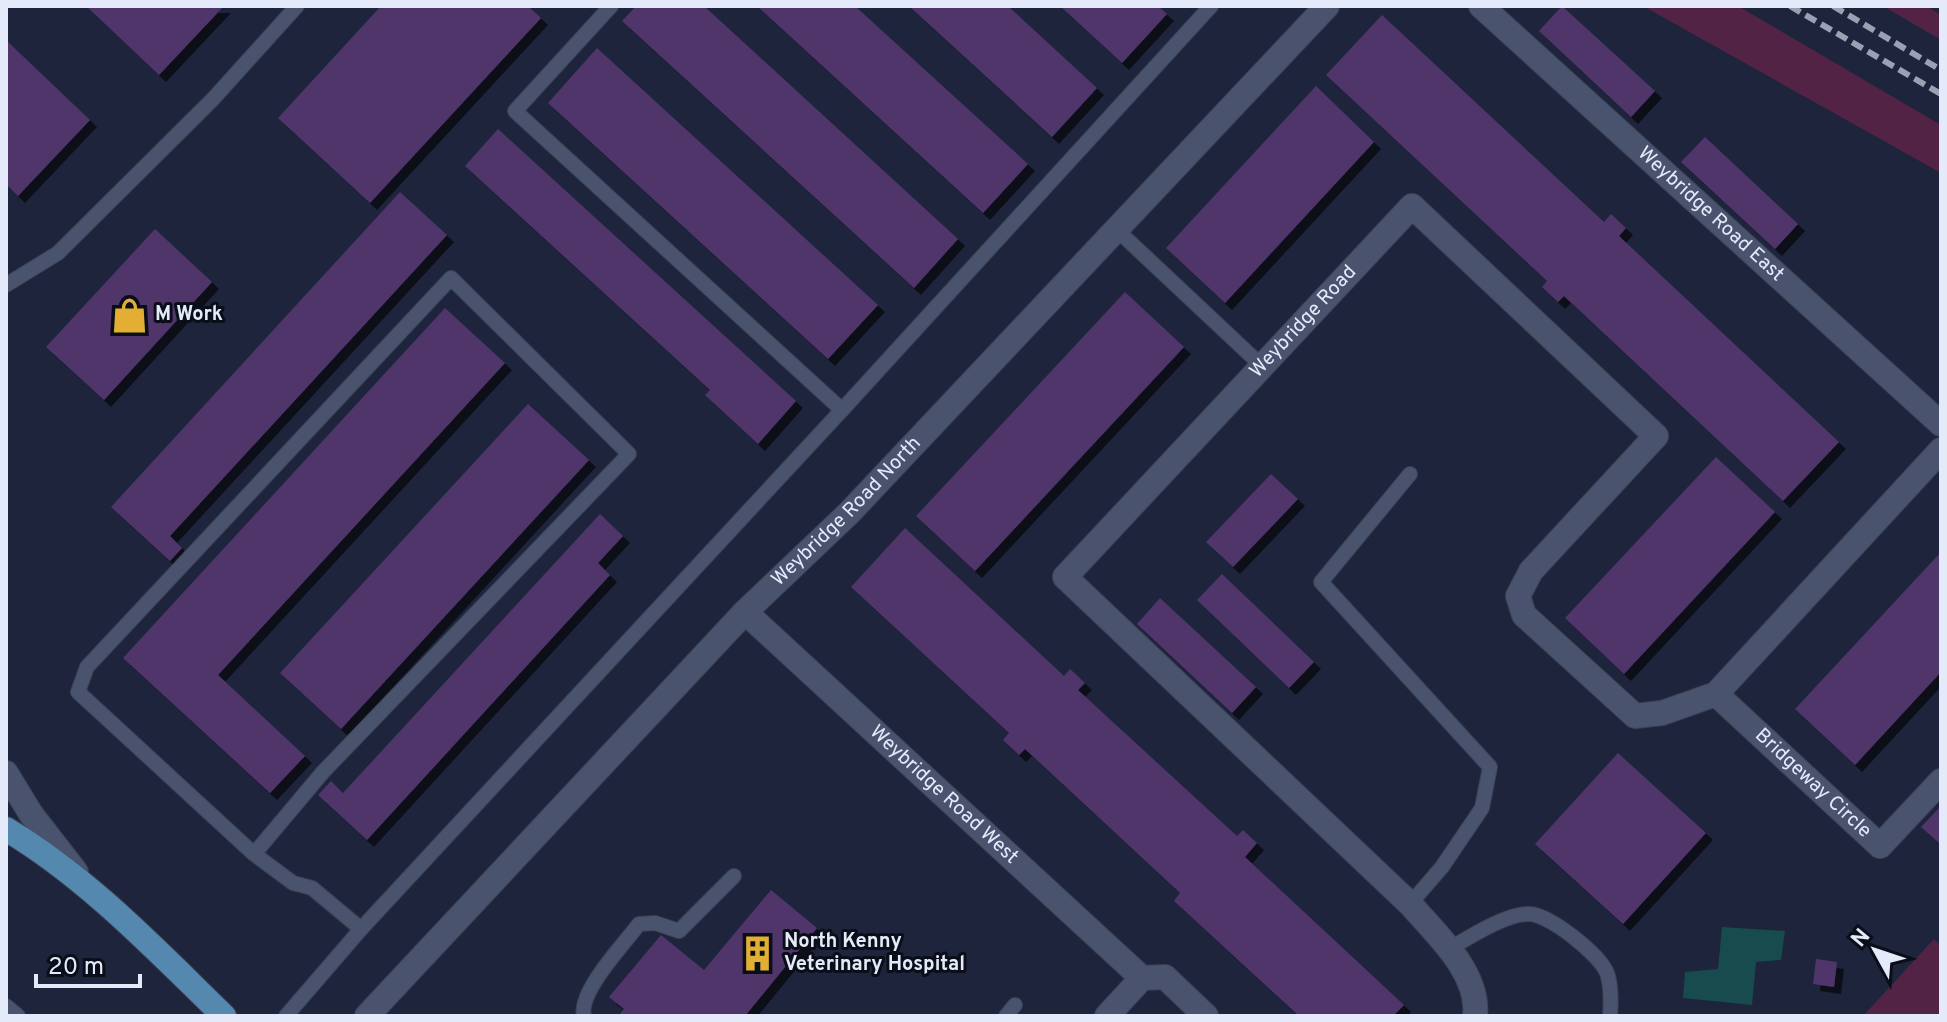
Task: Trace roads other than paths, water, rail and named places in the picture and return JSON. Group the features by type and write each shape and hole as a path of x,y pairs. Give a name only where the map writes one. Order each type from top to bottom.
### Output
{"main road":[{"path":"6,829 34,846 101,900 224,1016"}],"street":[{"name":"Weybridge Road North","path":"367,1016 745,612 850,512 1327,6"},
{"name":"Weybridge Road East","path":"1481,6 1941,424"},
{"name":"Weybridge Road","path":"1475,1016 1477,1001 1449,949 1410,904 1065,577 1412,206 1656,436 1531,571 1518,596 1524,615 1635,716 1662,713 1716,694"},
{"path":"1716,694 1941,450"},
{"name":"Weybridge Road West","path":"745,612 1142,978 1165,977 1206,1016"},
{"name":"Bridgeway Circle","path":"1716,694 1880,846 1941,781"},
{"path":"6,773 62,857 101,900"},
{"path":"1107,1016 1142,978"}],"lane":[{"path":"6,285 58,253 213,99 297,6"},
{"path":"611,6 515,111 842,410"},
{"path":"286,1016 361,929 1211,6"},
{"path":"1116,229 1262,366"},
{"path":"254,854 323,772 629,454 451,278 87,667 78,692 254,854 293,883 312,888 361,929"},
{"path":"1410,474 1321,582 1490,767 1482,808 1442,867 1410,904"},
{"path":"584,1016 582,1009 590,988 639,924 655,923 679,931 734,876"},
{"path":"1449,949 1490,926 1528,913 1549,919 1592,954 1606,972 1610,1016"},
{"path":"6,1006 18,1016"}],"railway":[{"path":"1790,6 1941,94"},
{"path":"1833,6 1941,70"}],"place":[{"name":"M Work","path":"129,315"},
{"name":"North Kenny Veterinary Hospital","path":"758,953"}]}
